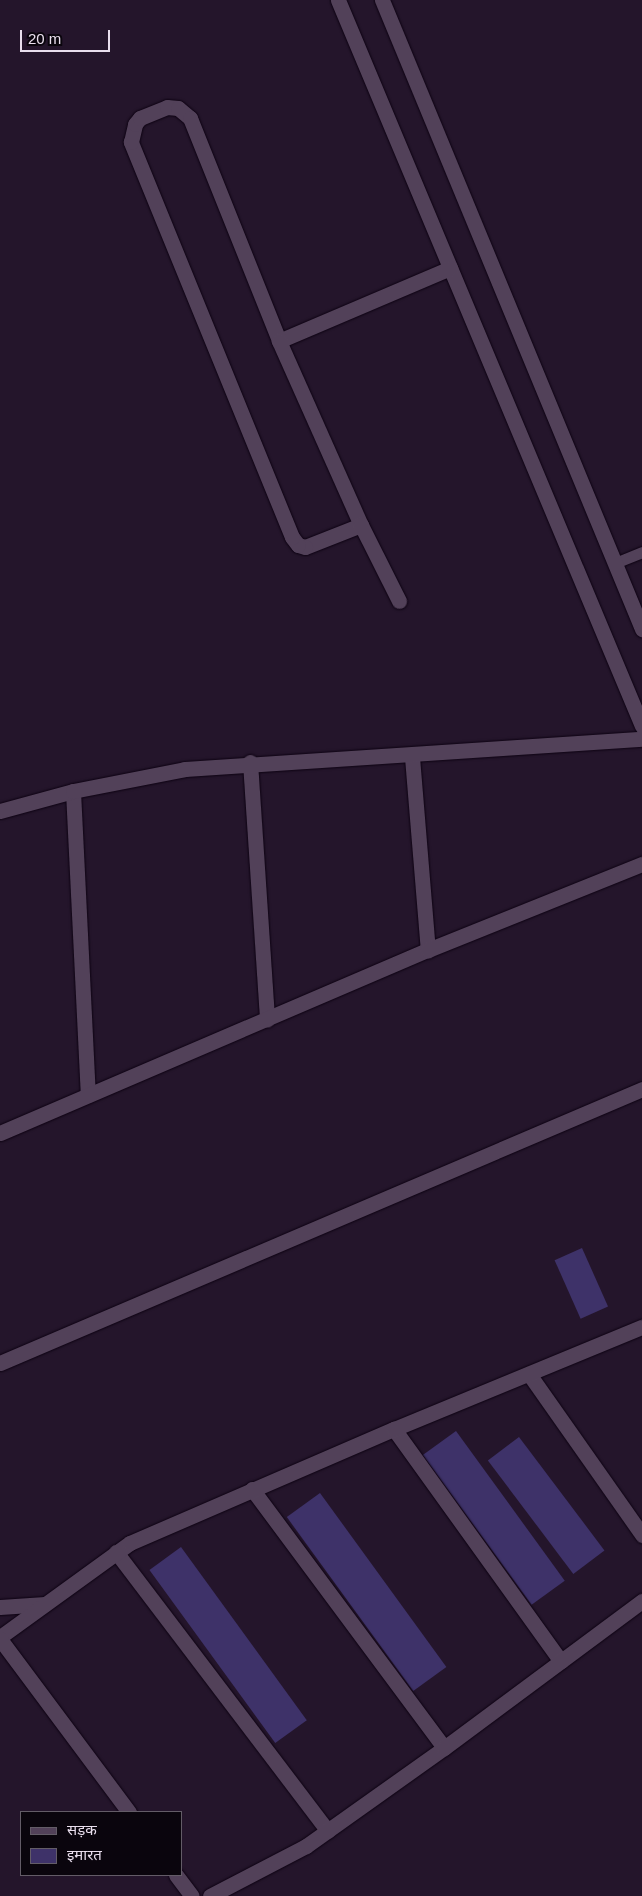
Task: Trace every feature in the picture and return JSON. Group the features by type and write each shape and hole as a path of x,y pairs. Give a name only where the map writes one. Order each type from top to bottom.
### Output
{"street":[{"path":"338,0 642,726"},
{"path":"382,0 642,629"},
{"path":"361,525 305,547 298,545 292,537 131,142 135,124 140,118 167,107 178,108 190,118 279,341 361,525 398,601"},
{"path":"279,341 450,268"},
{"path":"0,811 73,791 185,769 250,762 412,757 642,739"},
{"path":"412,757 428,950"},
{"path":"250,762 267,1019"},
{"path":"73,791 88,1095"},
{"path":"0,1132 428,950 642,864"},
{"path":"0,1363 642,1089"},
{"path":"129,1811 0,1638 116,1552 252,1489 642,1327"},
{"path":"529,1374 642,1535"},
{"path":"394,1429 561,1661"},
{"path":"252,1489 444,1748"},
{"path":"116,1552 328,1831"},
{"path":"210,1896 306,1846 328,1831 444,1748 642,1601"},
{"path":"0,1607 45,1604"},
{"path":"177,1876 192,1896"}],"lane":[{"path":"615,563 642,552"}],"building":[{"path":"582,1248 608,1306 581,1319 555,1260"},
{"path":"456,1431 565,1581 532,1605 423,1455"},
{"path":"519,1437 604,1550 573,1574 488,1460"},
{"path":"320,1493 446,1667 413,1691 287,1517"},
{"path":"181,1547 307,1720 275,1743 149,1570"}]}
